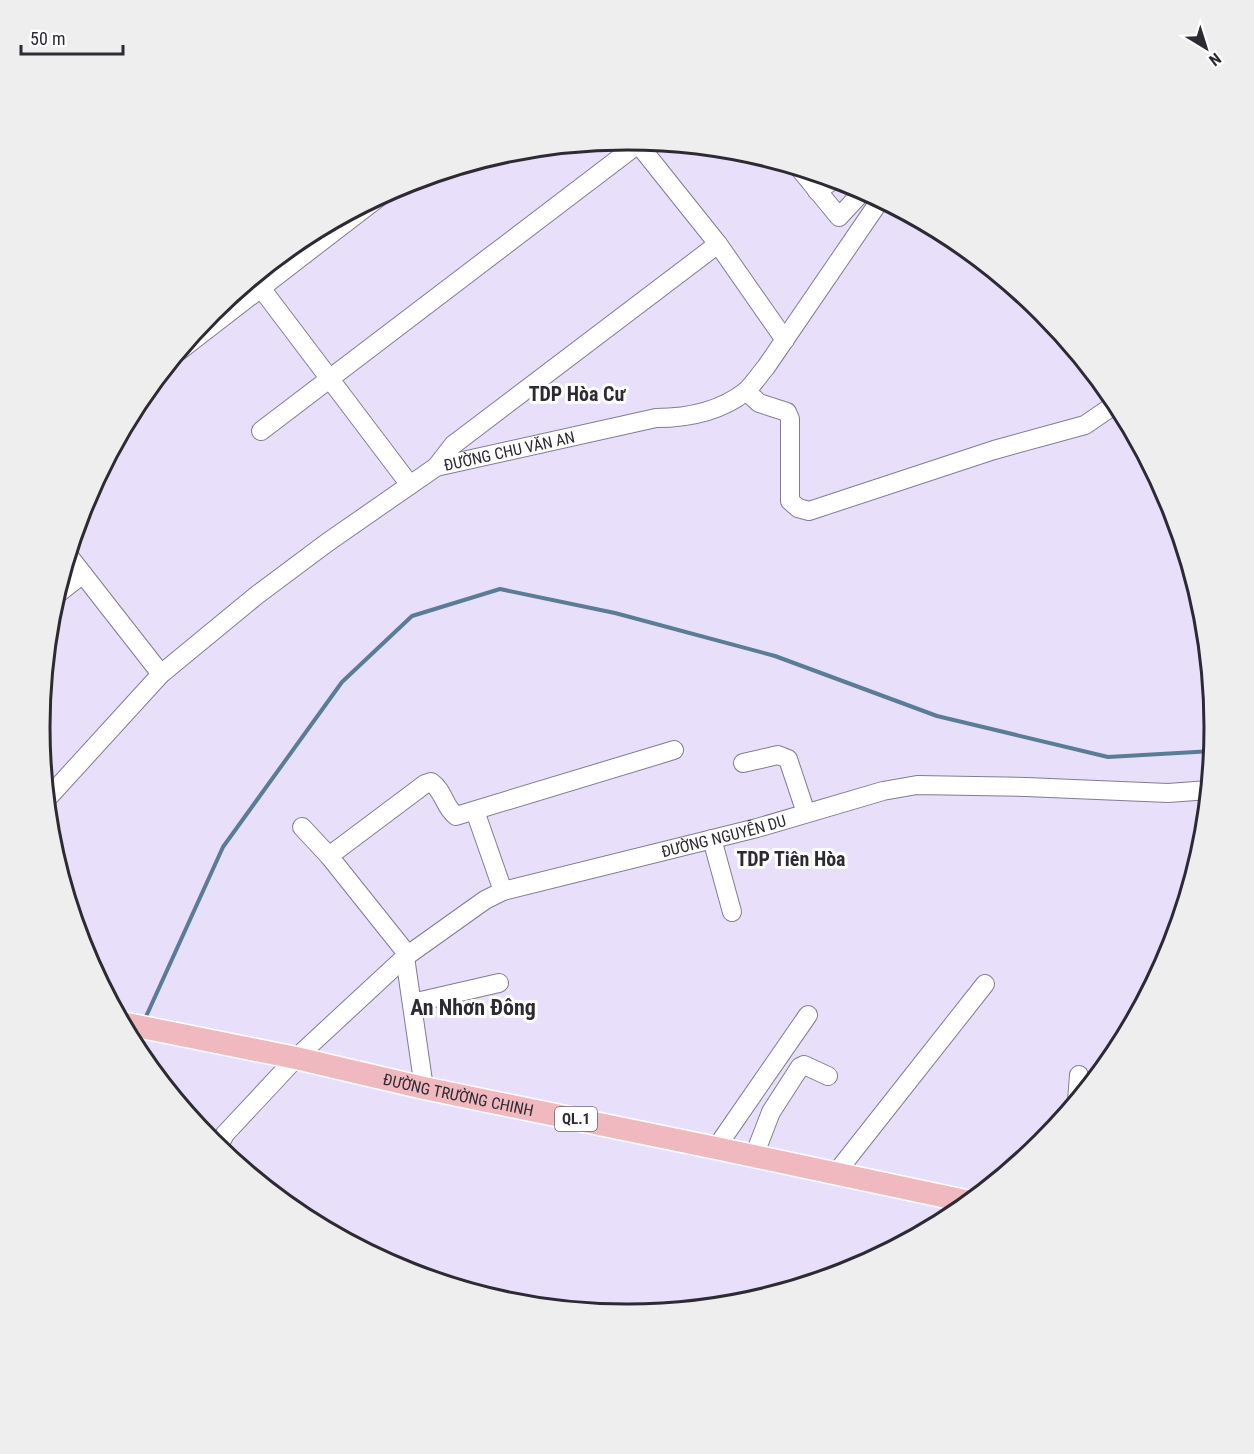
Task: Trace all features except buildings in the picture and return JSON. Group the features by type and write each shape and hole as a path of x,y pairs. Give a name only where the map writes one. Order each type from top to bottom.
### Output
{"main road":[{"name":"ĐƯỜNG TRƯỜNG CHINH","path":"133,1025 959,1200"}],"street":[{"path":"261,431 627,150"},
{"path":"644,150 718,244 785,340"},
{"path":"807,178 839,218 857,197"},
{"path":"817,191 826,185"},
{"name":"ĐƯỜNG CHU VĂN AN","path":"53,792 161,674 257,595 328,542 436,467 656,418 680,418 704,413 730,402 746,391 766,367 876,206"},
{"path":"214,324 327,234"},
{"path":"436,467 453,445 718,244"},
{"path":"261,288 410,485"},
{"path":"746,391 759,403 787,412 790,419 790,501 798,508 809,511 994,450 1085,425 1109,409"},
{"path":"74,562 161,674"},
{"path":"67,586 83,574"},
{"path":"328,856 424,784 432,782 437,786 450,812 456,816 674,750"},
{"path":"744,763 778,755 788,759 806,813"},
{"name":"ĐƯỜNG NGUYỄN DU","path":"223,1139 296,1058 407,956 485,900 503,891 712,839 882,790 917,785 1168,793 1201,791"},
{"path":"475,811 503,891"},
{"path":"302,827 328,856 407,956 424,1088"},
{"path":"712,839 732,912"},
{"path":"412,1004 499,983"},
{"path":"836,1173 985,984"},
{"path":"717,1148 808,1015"},
{"path":"754,1156 771,1112 800,1067 804,1065 828,1076"},
{"path":"1078,1087 1079,1075"}],"waterway":[{"path":"144,1021 223,847 342,682 412,616 500,589 615,613 775,656 937,716 1108,757 1203,752"}],"district":[{"name":"TDP Hòa Cư","path":"577,394"},
{"name":"TDP Tiên Hòa","path":"791,859"},
{"name":"An Nhơn Đông","path":"473,1007"}]}
